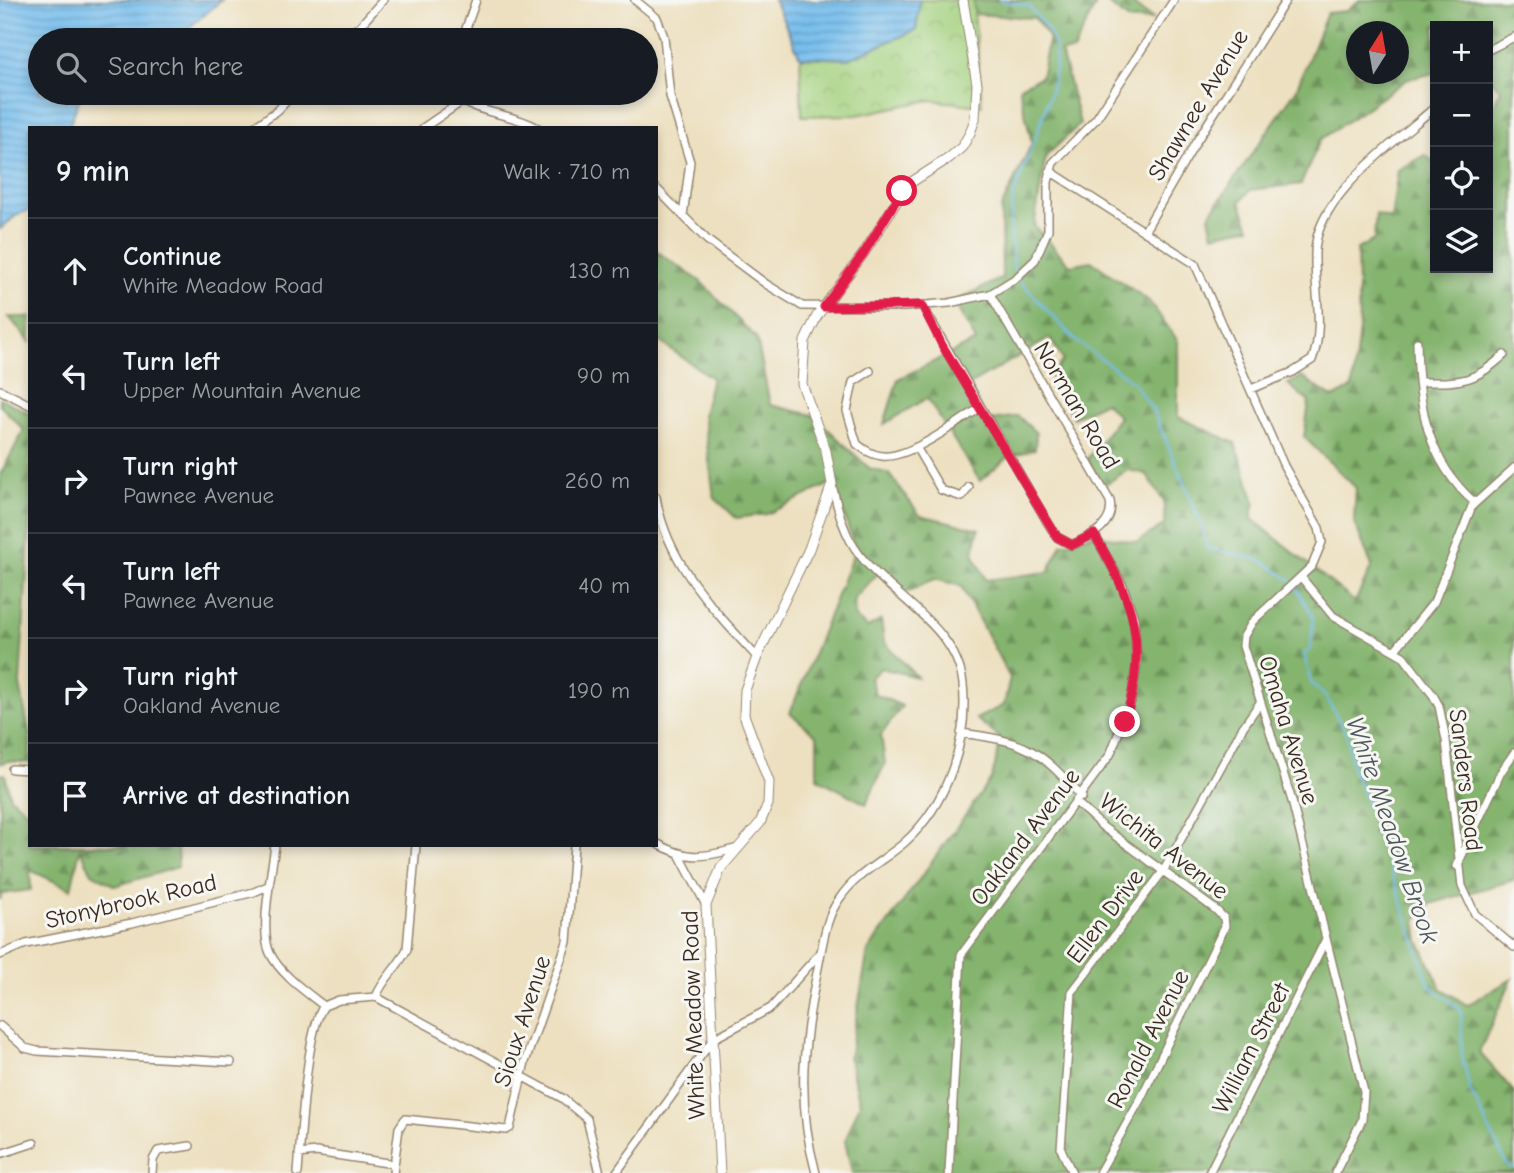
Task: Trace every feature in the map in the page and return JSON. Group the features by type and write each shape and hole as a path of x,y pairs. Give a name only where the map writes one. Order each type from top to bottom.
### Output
{"street":[{"path":"358,28 383,0"},
{"path":"466,28 476,0"},
{"path":"635,0 657,18 664,37 670,96 690,162 683,216"},
{"path":"816,1173 806,1128 802,1072 827,926 839,898 858,878 915,832 943,793 961,733 963,685 950,650 926,620 886,584 857,552 843,527 826,451 801,373 811,325 864,253 907,185 949,158 962,147 970,133 975,119 976,84 963,0"},
{"path":"658,190 707,240 802,306 922,305 990,294 1027,270 1035,260 1048,230 1050,171 1059,154 1096,119 1126,78 1174,0"},
{"name":"Shawnee Avenue","path":"1144,232 1196,142 1286,0"},
{"path":"1493,48 1514,37"},
{"path":"256,126 283,105"},
{"path":"426,126 452,105"},
{"path":"474,105 481,111 508,115 533,126"},
{"path":"1251,389 1312,360 1317,326 1314,250 1325,219 1369,162 1430,111"},
{"name":"Omaha Avenue","path":"1050,171 1195,264 1284,466 1320,528 1320,554 1299,579 1253,621 1244,636 1245,658 1292,801 1366,1102 1362,1120 1335,1173"},
{"name":"Norman Road","path":"990,294 1110,502 1112,510 1107,523 1094,534"},
{"path":"922,305 1057,537 1072,545 1094,534"},
{"path":"1418,342 1422,415 1441,466 1459,489 1475,503"},
{"path":"1419,382 1468,381 1484,374 1504,355"},
{"path":"870,370 853,382 848,393 850,427 857,444 879,456 898,455 916,447 980,408"},
{"path":"0,390 28,404"},
{"path":"916,447 941,489 962,497 969,487"},
{"path":"1395,650 1434,602 1446,578 1465,520 1475,503 1514,468"},
{"name":"White Meadow Road","path":"720,1173 706,905 714,881 735,849 760,823 768,804 769,782 750,733 743,702 757,657 809,549 832,484"},
{"path":"658,505 666,537 690,580 757,657"},
{"name":"Oakland Avenue","path":"949,1173 961,955 1079,800 1117,743 1131,701 1137,662 1134,618 1123,586 1094,534"},
{"path":"658,539 666,537"},
{"name":"Sanders Road","path":"1299,579 1333,616 1395,650 1424,679 1439,706 1446,740 1457,866 1464,893 1475,914 1514,947"},
{"name":"Ellen Drive","path":"1072,1173 1064,1160 1061,1142 1072,992 1164,870 1243,727 1259,704"},
{"name":"Wichita Avenue","path":"961,733 1010,742 1041,755 1103,827 1164,870 1216,911 1224,921"},
{"path":"1457,866 1501,772 1514,753"},
{"path":"12,769 28,770"},
{"path":"658,844 680,856 713,855 735,849"},
{"path":"275,847 270,885 269,951 279,967 324,1006"},
{"path":"376,997 382,983 401,962 407,949 416,847"},
{"name":"Sioux Avenue","path":"394,1164 399,1128 405,1119 506,1130 510,1128 522,1075 567,942 574,847"},
{"path":"680,856 706,905"},
{"name":"Stonybrook Road","path":"0,955 26,944 132,923 254,892 270,885"},
{"name":"Ronald Avenue","path":"1100,1173 1224,934 1224,921"},
{"name":"William Street","path":"1209,1173 1326,939"},
{"path":"616,1173 713,1039 771,1008 821,953"},
{"path":"298,1173 316,1020 324,1006 339,1000 376,997 562,1098 587,1119 600,1173"},
{"path":"0,1026 25,1048 37,1051 231,1062"},
{"path":"0,1154 34,1143"},
{"path":"152,1173 153,1160 158,1151 190,1146"},
{"path":"299,1154 316,1152 394,1164 393,1173"}],"green space":[{"path":"920,0 973,0 982,106 930,100 857,115 802,116 800,57 848,59 916,30"},
{"path":"973,0 1098,0 1073,51 1061,52 1080,124 1046,156 1034,226 1070,265 1091,261 1149,301 1178,341 1178,417 1235,443 1255,502 1251,518 1355,602 1372,566 1354,521 1356,488 1304,437 1309,402 1288,384 1302,377 1333,398 1352,388 1359,330 1357,249 1374,240 1376,214 1391,219 1398,170 1425,155 1430,159 1430,273 1493,273 1493,107 1501,90 1493,81 1493,21 1430,21 1430,74 1409,79 1409,21 1346,21 1346,84 1401,84 1320,140 1301,184 1250,190 1240,202 1250,227 1213,235 1209,216 1296,90 1327,13 1346,11 1360,0 1514,0 1514,880 1430,904 1416,919 1419,941 1441,988 1467,1005 1512,979 1479,1052 1514,1092 1514,1173 852,1173 845,1141 860,1103 849,1059 868,951 992,778 1001,739 976,719 1004,705 1010,678 961,586 935,579 901,595 878,573 854,599 855,617 867,628 881,620 884,642 917,677 881,668 870,678 875,694 902,706 881,735 885,763 866,804 817,778 817,736 790,713 855,550 834,482 767,514 736,518 714,497 703,414 712,378 658,340 658,252 700,281 757,339 770,405 813,415 869,468 889,474 920,515 979,529 973,553 986,580 1048,572 1062,544 1092,534 1137,542 1165,524 1164,502 1146,474 1128,470 1102,486 1087,459 1119,417 1105,402 1073,418 1051,377 1063,360 1050,338 969,385 986,421 1018,416 1036,433 1035,449 1008,457 980,481 927,398 884,424 898,379 976,341 954,302 1002,278 1001,209 1032,143 1019,87 1041,77 1049,37 1035,18 974,14"},
{"path":"1103,0 1127,0 1153,19 1129,20"},
{"path":"9,317 28,317 28,340"},
{"path":"0,398 28,412 28,551 20,684 28,727 28,763 7,761 0,764 0,475 24,430 0,405"},
{"path":"5,774 10,797 28,812 28,847 177,847 178,867 115,886 92,873 80,849 71,889 30,870 31,890 1,894 0,900 0,775"}],"water":[{"path":"0,0 222,0 188,28 28,28 28,105 77,105 69,126 28,126 28,211 18,214 0,229"},
{"path":"774,0 920,0 916,30 848,59 800,57"}],"waterway":[{"name":"White Meadow Brook","path":"1000,0 1029,6 1051,36 1056,57 1049,96 1012,204 1014,270"},
{"name":"White Meadow Brook","path":"1020,281 1075,340 1132,381 1152,408 1201,523 1207,548 1263,561 1293,582"},
{"name":"White Meadow Brook","path":"1296,587 1313,617 1311,649 1304,654 1311,683 1325,695 1348,737 1352,768 1373,816 1429,985 1461,1010 1462,1056 1470,1090 1507,1165 1514,1168"}],"route":[{"path":"902,191 864,253 824,307 922,305 942,345 1057,537 1063,543 1072,545 1094,534 1123,586 1134,618 1137,662 1125,722"}]}
